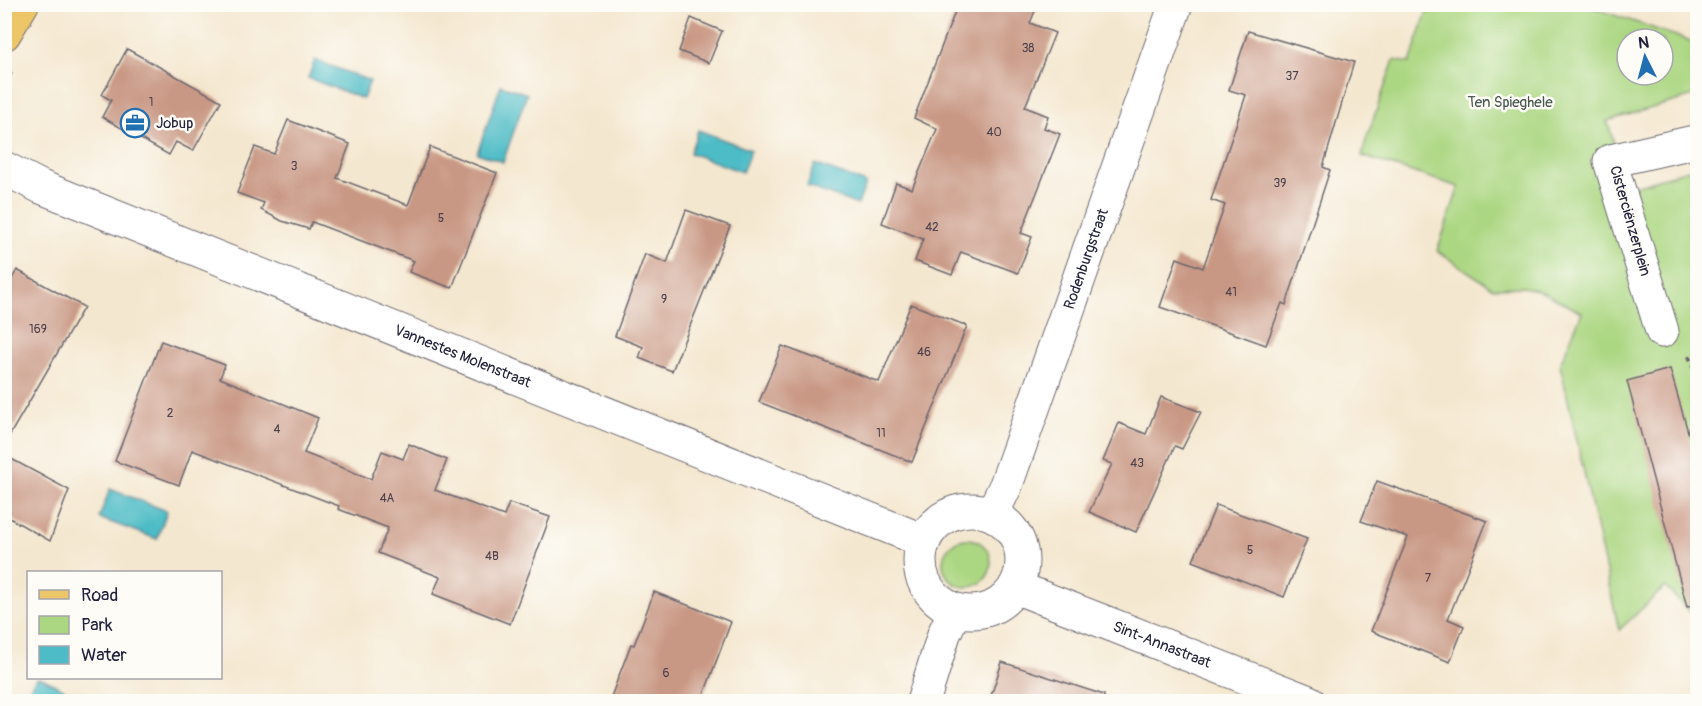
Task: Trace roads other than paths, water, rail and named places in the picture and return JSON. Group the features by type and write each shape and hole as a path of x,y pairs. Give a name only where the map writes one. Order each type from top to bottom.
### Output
{"main road":[{"path":"4,34 22,4"}],"street":[{"name":"Rodenburgstraat","path":"992,514 1006,485 1176,4"},
{"name":"Cisterciënzerplein","path":"1662,331 1610,161 1698,141"},
{"name":"Vannestes Molenstraat","path":"4,168 40,188 924,541"},
{"path":"971,510 992,514 1013,532 1020,545 1023,562 1015,587 994,608 972,613 944,605 931,594 921,572 920,558 924,541 939,522 961,511 971,510"},
{"name":"Sint-Annastraat","path":"1015,587 1309,702"},
{"path":"923,702 944,634 955,610"}],"water":[{"path":"315,60 370,81 363,99 308,78"},
{"path":"501,85 527,94 503,162 477,153"},
{"path":"698,130 751,150 742,172 690,153"},
{"path":"815,164 866,183 858,205 807,186"},
{"path":"110,489 167,511 157,539 99,518"},
{"path":"35,679 44,679 86,701 35,701 25,696"}],"place":[{"name":"Jobup","path":"135,123"}],"park label":[{"name":"Ten Spieghele","path":"1510,102"}]}
